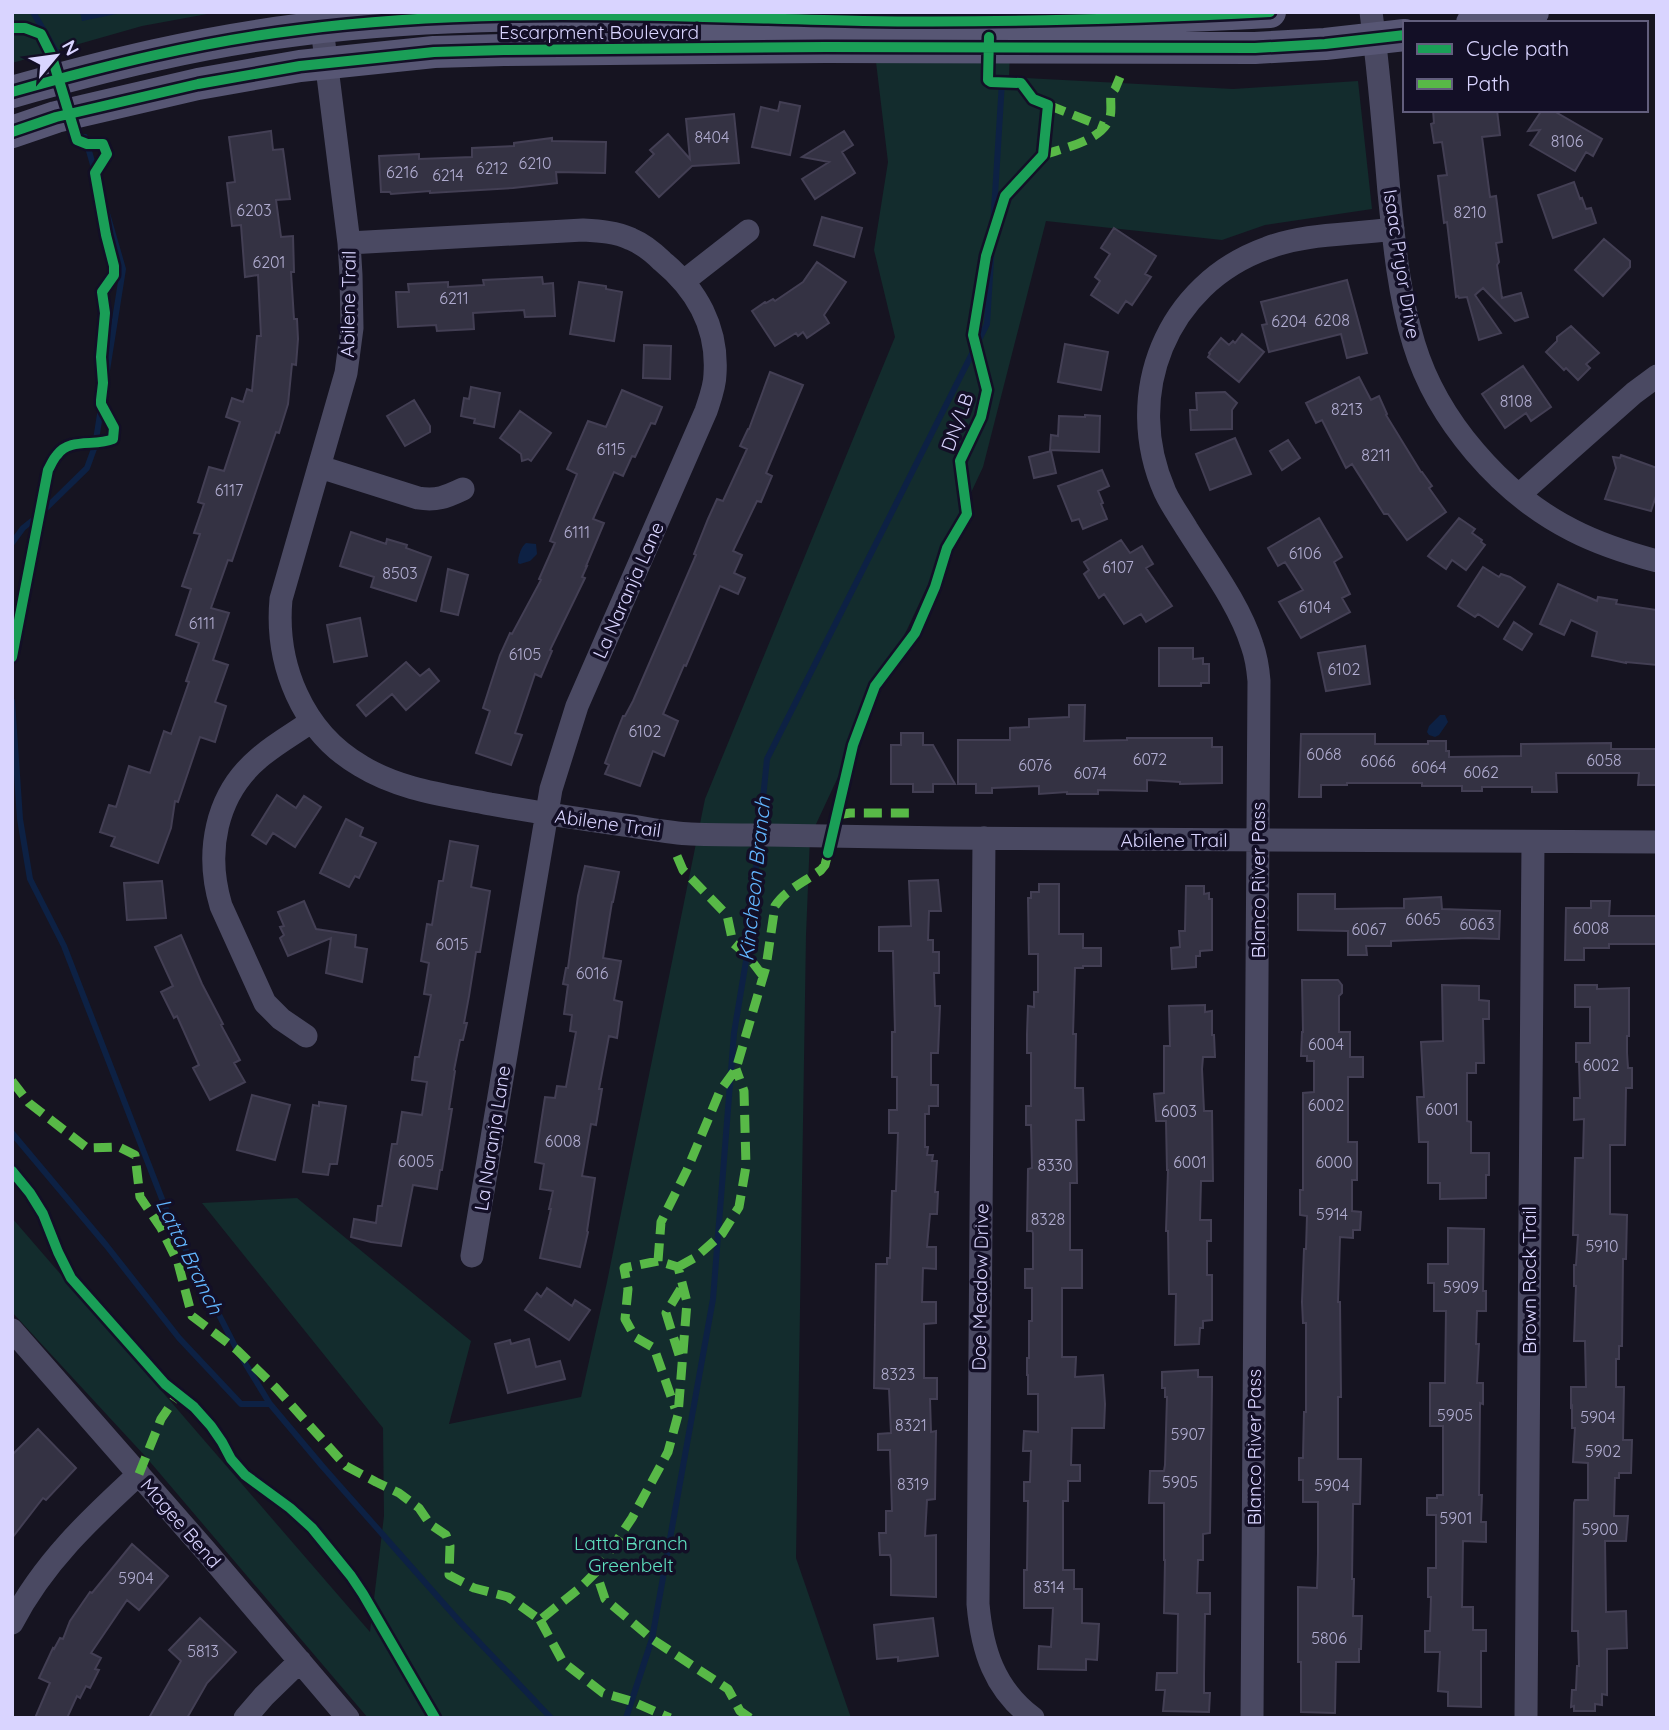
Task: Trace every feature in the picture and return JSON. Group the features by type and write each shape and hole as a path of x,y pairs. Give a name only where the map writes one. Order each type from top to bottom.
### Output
{"main road":[{"name":"Escarpment Boulevard","path":"12,92 103,66 321,20 404,20 511,15 653,15 939,22 1270,12"},
{"path":"1483,21 1533,12"},
{"name":"Escarpment Boulevard","path":"12,132 56,117 198,84 276,69 398,55 504,50 1219,48 1290,46 1383,29"}],"street":[{"name":"Abilene Trail","path":"321,20 349,243 352,303 349,353 342,390 281,598 279,615 284,661 301,702 312,721 349,759 388,781 421,790 545,814 689,834 1657,842"},
{"name":"Isaac Pryor Drive","path":"1383,29 1393,229 1409,327 1423,370 1461,433 1499,477 1542,512 1580,534 1609,547 1657,561"},
{"name":"Blanco River Pass","path":"1252,1718 1259,681 1252,643 1244,624 1166,495 1149,438 1148,416 1160,350 1177,317 1189,300 1205,285 1244,257 1266,248 1303,238 1393,229"},
{"name":"La Naranja Lane","path":"349,243 523,232 583,230 617,234 645,247 684,281 703,310 716,359 715,377 706,411 577,706 552,786 545,814 472,1256"},
{"path":"684,281 748,231"},
{"path":"1520,494 1634,393 1657,376"},
{"path":"320,467 431,500 463,489"},
{"path":"306,1036 281,1019 265,1003 221,906 213,866 217,824 235,784 260,757 312,721"},
{"name":"Doe Meadow Drive","path":"984,838 978,1604 980,1629 990,1665 1016,1704 1033,1718"},
{"name":"Brown Rock Trail","path":"1526,1718 1533,842"},
{"name":"Magee Bend","path":"12,1330 348,1718"},
{"path":"12,1623 24,1599 54,1559 95,1515 139,1474"},
{"path":"245,1718 300,1661"}],"green space":[{"path":"12,12 218,12 142,26 12,63"},
{"name":"Latta Branch Greenbelt","path":"870,12 1011,21 1009,77 1233,89 1358,81 1372,209 1265,225 1222,240 1046,221 983,467 810,837 796,1558 851,1718 368,1718 145,1456 12,1312 12,1218 370,1632 384,1516 383,1428 202,1203 297,1198 471,1341 449,1424 581,1397 607,1282 705,799 895,337 874,250 888,162"}],"water":[{"path":"80,12 126,12 82,21"},
{"path":"526,543 536,544 537,554 530,561 520,564 519,555"},
{"path":"1440,715 1445,715 1448,722 1439,735 1429,735 1429,726"}],"building":[{"path":"780,102 800,106 790,155 752,147 761,107 778,111"},
{"path":"1433,112 1497,112 1500,135 1482,137 1490,197 1496,196 1502,242 1496,243 1499,262 1497,265 1502,298 1521,293 1528,317 1515,321 1483,288 1475,295 1501,333 1479,340 1467,297 1456,297 1447,222 1444,223 1438,176 1447,175 1442,142 1434,143 1431,124 1434,123"},
{"path":"1541,112 1555,112 1602,139 1593,156 1586,152 1575,171 1530,145 1540,130 1528,131"},
{"path":"734,114 739,163 692,166 659,197 636,172 654,154 650,150 668,134 690,159 686,119"},
{"path":"271,131 273,150 283,149 290,199 276,200 281,237 293,236 294,272 291,272 294,319 297,319 296,365 292,364 288,404 279,433 276,432 232,561 228,560 211,608 229,613 213,660 228,665 215,702 226,706 215,742 200,737 178,802 175,801 171,828 158,863 111,846 115,837 100,832 109,805 116,807 129,766 150,773 164,731 171,734 199,643 176,635 191,589 182,586 200,534 194,533 204,504 198,502 209,467 224,471 240,422 226,417 232,398 243,402 247,389 252,391 257,336 261,336 258,275 245,277 241,225 232,226 227,183 235,182 229,137"},
{"path":"844,131 853,145 842,152 855,173 815,199 802,179 829,162 802,157"},
{"path":"552,138 552,141 606,142 605,173 556,172 557,183 513,188 430,193 381,192 379,156 419,154 419,159 472,157 472,148 514,146 514,143"},
{"path":"1574,182 1580,199 1582,198 1586,209 1591,208 1596,223 1553,238 1538,195"},
{"path":"822,217 862,228 854,257 814,245"},
{"path":"1114,228 1156,256 1145,274 1151,277 1132,305 1126,301 1118,313 1091,295 1100,281 1095,277 1110,254 1101,248"},
{"path":"1604,239 1630,261 1630,267 1603,296 1575,270"},
{"path":"817,262 846,282 824,315 829,323 807,338 803,332 798,336 796,333 775,346 752,311 765,302 773,299 775,301 803,282"},
{"path":"542,277 543,284 553,283 555,316 525,317 524,310 473,313 474,329 437,331 436,325 398,327 396,292 409,292 408,284 448,282 448,287 484,285 483,280"},
{"path":"1347,280 1367,353 1347,358 1341,334 1269,352 1262,325 1267,324 1261,302"},
{"path":"579,282 606,286 606,289 622,292 614,341 570,334"},
{"path":"1571,326 1599,353 1586,364 1590,368 1578,380 1546,352 1557,341 1557,337"},
{"path":"1242,334 1264,352 1239,382 1208,357 1221,338 1229,345 1233,341 1235,343"},
{"path":"1065,344 1108,352 1101,390 1058,382"},
{"path":"644,345 671,346 670,379 643,378"},
{"path":"1523,366 1551,407 1531,421 1526,413 1505,428 1482,394"},
{"path":"770,372 803,385 766,473 772,476 761,502 757,501 733,551 742,555 734,573 745,578 738,594 720,586 686,666 684,665 663,714 678,721 664,756 653,751 640,786 605,774 609,765 605,763 623,716 633,701 696,555 694,554 708,519 717,499 723,501 747,449 740,446"},
{"path":"1359,377 1371,400 1379,396 1386,415 1446,512 1407,540 1388,514 1384,514 1352,464 1346,468 1322,420 1316,423 1306,403"},
{"path":"471,387 500,393 494,427 474,423 475,419 461,416 464,398 469,399"},
{"path":"622,390 662,407 655,424 651,423 623,476 614,472 593,519 604,523 582,577 585,578 550,650 552,651 541,677 535,674 515,733 522,735 511,765 476,753 490,711 483,708 500,655 541,580 539,579 555,543 550,541 577,474 567,469 588,421 606,427"},
{"path":"1225,392 1237,403 1232,410 1232,429 1191,430 1190,410 1197,410 1196,393"},
{"path":"414,400 430,426 430,432 405,446 387,416"},
{"path":"520,411 551,433 531,461 522,461 521,454 500,438"},
{"path":"1059,416 1100,416 1099,452 1050,450 1051,435 1058,436"},
{"path":"1235,438 1251,474 1210,490 1196,454"},
{"path":"1288,440 1300,458 1282,470 1270,451"},
{"path":"1051,451 1056,473 1034,478 1029,457"},
{"path":"1621,455 1657,468 1657,493 1651,511 1605,499 1616,468 1613,457 1620,458"},
{"path":"1102,470 1109,486 1098,491 1107,519 1083,529 1079,519 1072,521 1058,486"},
{"path":"1319,518 1342,557 1334,562 1350,594 1342,598 1350,612 1301,638 1279,602 1303,590 1285,562 1278,566 1268,548"},
{"path":"1459,518 1475,529 1472,533 1485,545 1466,570 1452,560 1446,569 1428,556"},
{"path":"351,532 386,544 387,539 407,545 406,548 431,557 416,601 371,587 374,577 340,566"},
{"path":"1121,540 1130,553 1142,546 1153,564 1146,568 1172,606 1146,622 1141,614 1124,624 1104,594 1099,598 1084,574 1089,570 1084,562"},
{"path":"1483,567 1499,577 1501,574 1510,577 1525,587 1498,627 1478,614 1475,617 1458,606"},
{"path":"448,569 468,575 458,615 441,611"},
{"path":"1558,584 1597,601 1598,597 1617,600 1616,604 1657,610 1657,665 1626,663 1592,656 1597,632 1571,620 1564,635 1540,624"},
{"path":"360,618 367,656 334,662 327,625"},
{"path":"1514,622 1532,634 1522,650 1504,639"},
{"path":"1365,646 1370,684 1326,691 1318,653"},
{"path":"1159,648 1193,648 1193,659 1203,658 1203,664 1209,664 1209,683 1201,683 1201,686 1159,686"},
{"path":"406,662 420,676 429,669 439,681 406,710 392,694 366,716 357,705"},
{"path":"1069,705 1085,705 1084,741 1212,738 1212,747 1222,747 1222,783 1180,784 1147,780 1147,791 1098,790 1098,794 1039,794 1039,786 992,788 992,793 976,793 976,784 958,784 958,740 1010,740 1010,728 1029,727 1029,719 1069,717"},
{"path":"901,733 923,733 923,745 933,745 955,784 933,784 933,792 913,792 913,784 891,784 891,745 901,745"},
{"path":"1301,734 1375,734 1375,744 1428,744 1428,741 1446,741 1449,757 1521,756 1521,744 1611,743 1611,749 1657,749 1657,785 1638,785 1639,773 1556,773 1557,792 1532,792 1532,787 1482,787 1482,791 1462,791 1462,786 1422,786 1422,783 1347,783 1321,785 1321,797 1299,797"},
{"path":"277,795 296,808 304,796 321,807 295,847 273,833 266,844 252,835"},
{"path":"346,819 363,828 360,836 376,843 359,878 355,876 349,887 320,873"},
{"path":"450,841 478,846 471,887 490,891 480,952 476,952 464,1023 467,1023 463,1040 460,1040 454,1070 449,1109 452,1109 442,1170 437,1189 413,1185 401,1246 371,1242 351,1237 354,1219 376,1223 378,1206 382,1206 392,1144 397,1144 402,1112 422,1115 427,1082 412,1080 431,995 424,994 429,963 421,961 427,924 432,925 439,881 443,881"},
{"path":"585,866 619,872 603,958 621,961 614,1000 622,1002 617,1038 609,1036 599,1089 602,1089 596,1125 591,1124 582,1176 595,1178 580,1267 540,1258 553,1191 540,1189 544,1164 535,1162 545,1097 555,1098 557,1086 566,1087 576,1032 570,1031 572,1015 564,1014 568,985 563,984"},
{"path":"938,880 941,911 929,911 928,940 933,940 933,952 939,952 939,973 934,973 935,1006 940,1006 938,1053 931,1053 931,1085 938,1085 938,1106 929,1106 929,1114 925,1114 927,1155 933,1155 932,1161 937,1161 937,1214 930,1214 927,1247 936,1247 936,1269 923,1268 922,1302 936,1302 936,1323 924,1324 924,1378 937,1378 937,1399 930,1399 931,1432 936,1431 935,1499 927,1500 925,1536 936,1535 936,1597 891,1595 891,1559 890,1555 880,1555 879,1533 886,1533 886,1511 892,1511 890,1450 878,1450 878,1434 891,1433 889,1389 874,1388 876,1264 887,1264 887,1258 890,1258 892,1191 896,1191 898,1133 889,1133 889,1110 897,1110 897,1077 892,1077 892,1032 895,1032 893,951 879,951 879,927 911,926 909,881"},
{"path":"162,881 166,918 127,920 124,883"},
{"path":"1039,884 1059,884 1059,934 1083,934 1083,948 1101,948 1101,966 1075,968 1075,1088 1083,1088 1084,1120 1076,1120 1077,1183 1070,1183 1070,1250 1082,1250 1082,1288 1062,1288 1062,1357 1076,1357 1075,1377 1103,1375 1105,1404 1104,1428 1072,1428 1071,1465 1080,1465 1080,1481 1068,1481 1068,1501 1063,1501 1063,1570 1074,1570 1074,1589 1082,1589 1082,1623 1099,1624 1097,1660 1086,1659 1086,1670 1038,1669 1039,1646 1051,1647 1053,1608 1024,1608 1028,1501 1024,1501 1024,1482 1030,1482 1031,1451 1023,1451 1024,1431 1038,1432 1038,1394 1028,1394 1027,1375 1032,1288 1025,1288 1025,1269 1033,1269 1033,1233 1027,1231 1028,1169 1032,1168 1031,1125 1026,1125 1026,1106 1031,1106 1031,1053 1027,1053 1028,1006 1034,1007 1034,992 1038,992 1038,954 1029,954 1028,898 1031,898 1031,892 1039,892"},
{"path":"1186,886 1204,886 1204,894 1209,893 1209,899 1212,899 1212,950 1200,951 1200,956 1196,956 1196,967 1172,969 1171,948 1180,947 1179,931 1185,931"},
{"path":"1298,894 1335,894 1335,909 1404,908 1404,899 1441,897 1442,909 1500,911 1499,939 1391,941 1391,946 1366,946 1367,955 1348,955 1348,931 1298,930"},
{"path":"304,901 316,929 356,935 355,947 367,949 362,982 326,973 331,938 288,956 280,938 284,935 280,927 284,926 278,912"},
{"path":"1591,901 1610,901 1609,916 1657,916 1657,944 1609,944 1609,948 1584,948 1584,960 1565,960 1566,908 1591,908"},
{"path":"181,935 223,1024 221,1025 240,1060 234,1063 245,1082 210,1100 193,1068 199,1065 177,1016 174,1018 161,992 173,986 155,947"},
{"path":"1302,980 1338,980 1342,985 1342,993 1339,996 1339,1032 1350,1032 1350,1057 1363,1057 1363,1077 1348,1077 1348,1142 1357,1142 1357,1180 1352,1180 1352,1211 1361,1212 1360,1230 1353,1230 1353,1238 1340,1237 1338,1302 1341,1397 1338,1397 1338,1459 1361,1459 1360,1504 1353,1504 1352,1579 1353,1616 1362,1616 1361,1649 1359,1662 1336,1662 1335,1713 1301,1712 1301,1662 1298,1662 1298,1587 1317,1588 1318,1553 1318,1502 1303,1502 1303,1480 1299,1480 1299,1458 1303,1458 1306,1412 1306,1323 1303,1323 1302,1302 1307,1216 1300,1215 1300,1190 1303,1190 1303,1093 1314,1092 1314,1061 1307,1061 1307,1056 1301,1056"},
{"path":"1442,985 1479,986 1479,1000 1489,1001 1489,1019 1483,1019 1484,1063 1476,1063 1476,1073 1467,1073 1467,1121 1471,1122 1471,1153 1489,1153 1486,1198 1440,1199 1440,1183 1428,1183 1428,1142 1419,1142 1417,1097 1424,1097 1421,1042 1443,1041"},
{"path":"1575,985 1597,985 1597,989 1629,988 1627,1053 1628,1068 1632,1068 1632,1088 1626,1088 1625,1145 1610,1145 1610,1214 1627,1215 1626,1259 1623,1259 1622,1346 1619,1346 1619,1359 1616,1359 1616,1387 1624,1387 1623,1440 1632,1440 1631,1473 1619,1473 1619,1478 1615,1478 1614,1516 1628,1516 1626,1541 1605,1541 1606,1612 1626,1611 1627,1648 1607,1649 1607,1695 1602,1694 1602,1705 1595,1704 1595,1711 1574,1711 1574,1706 1571,1707 1572,1690 1576,1690 1579,1666 1578,1631 1572,1631 1574,1503 1575,1500 1588,1500 1588,1463 1573,1462 1575,1428 1572,1428 1571,1407 1571,1387 1586,1387 1585,1341 1574,1341 1574,1265 1578,1235 1573,1235 1575,1158 1583,1158 1584,1119 1574,1120 1574,1098 1580,1098 1576,1043 1590,1043 1590,1007 1575,1007"},
{"path":"1205,1005 1205,1012 1212,1011 1215,1057 1203,1057 1202,1069 1204,1111 1212,1111 1213,1181 1201,1181 1200,1220 1211,1220 1211,1241 1207,1241 1207,1275 1212,1275 1212,1320 1203,1321 1199,1344 1175,1345 1176,1294 1169,1294 1166,1231 1166,1121 1156,1121 1154,1094 1164,1093 1164,1046 1170,1046 1169,1006"},
{"path":"252,1095 290,1105 275,1160 237,1150"},
{"path":"319,1102 346,1106 337,1164 330,1164 328,1175 303,1172 313,1105 319,1106"},
{"path":"1448,1228 1484,1229 1483,1291 1486,1291 1486,1311 1477,1311 1476,1344 1479,1344 1477,1383 1483,1383 1483,1404 1480,1403 1479,1495 1482,1495 1481,1522 1486,1522 1486,1542 1463,1541 1462,1607 1473,1607 1473,1630 1486,1630 1486,1651 1481,1651 1481,1707 1448,1706 1448,1692 1438,1691 1440,1652 1425,1652 1425,1631 1430,1631 1428,1568 1436,1568 1436,1515 1427,1515 1427,1498 1443,1495 1443,1426 1430,1426 1430,1383 1445,1383 1446,1311 1434,1311 1434,1283 1428,1283 1428,1264 1448,1264"},
{"path":"547,1288 572,1306 575,1300 590,1310 569,1340 525,1310 537,1293 541,1297"},
{"path":"529,1339 536,1367 560,1361 565,1379 508,1393 495,1344 510,1340 511,1344"},
{"path":"1198,1370 1198,1377 1212,1377 1210,1533 1203,1534 1203,1560 1198,1560 1197,1593 1210,1593 1210,1614 1205,1614 1204,1675 1204,1693 1210,1693 1209,1712 1163,1711 1165,1690 1156,1690 1157,1673 1177,1673 1178,1614 1164,1613 1164,1503 1149,1503 1150,1471 1164,1471 1165,1465 1167,1397 1165,1388 1162,1388 1162,1372"},
{"path":"38,1429 76,1468 46,1500 43,1498 12,1538 12,1455"},
{"path":"132,1544 168,1576 139,1610 127,1600 91,1653 101,1658 95,1669 99,1670 90,1688 86,1686 80,1698 77,1696 67,1718 35,1718 50,1683 39,1678 53,1648 60,1638 63,1639 70,1621 90,1592 92,1593"},
{"path":"200,1618 236,1652 207,1683 187,1718 149,1718 181,1661 169,1650"},
{"path":"933,1618 938,1656 898,1661 898,1657 877,1659 874,1625"}],"waterway":[{"name":"Latta Branch","path":"33,12 57,53"},
{"name":"Kincheon Branch","path":"626,1718 652,1639 713,1299 734,1033 747,955 767,759 987,324 1002,82"},
{"name":"Latta Branch","path":"12,543 23,528 87,468 95,446 123,269 85,137"},
{"name":"Latta Branch","path":"12,701 20,819 30,879 64,946 169,1217 237,1350 270,1404 323,1467 460,1622 551,1718"},
{"path":"12,1133 106,1245 179,1338 241,1404 270,1404"}],"marked path":[{"path":"1043,155 1091,138 1106,125 1111,112 1111,94 1120,77"},
{"path":"1048,105 1104,127"},
{"path":"837,815 912,813"},
{"path":"750,1718 740,1711 728,1689 652,1639 605,1599 596,1572 632,1518 668,1452 678,1415 687,1302 678,1267 658,1261 661,1222 687,1170 720,1091 736,1069 766,967 775,906 790,890 821,870 828,853"},
{"path":"677,856 683,870 727,915 733,943 747,955 763,976"},
{"path":"678,1267 696,1257 722,1234 739,1207 746,1166 744,1091 736,1069"},
{"path":"12,1081 29,1103 87,1148 119,1147 135,1155 140,1197 161,1228 178,1263 192,1316 237,1350 276,1388 346,1466 399,1493 419,1508 430,1524 446,1535 450,1546 449,1575 474,1588 508,1597 540,1620 596,1572"},
{"path":"658,1261 624,1268 628,1289 625,1319 635,1337 654,1348 675,1408"},
{"path":"679,1355 666,1313 683,1285"},
{"path":"139,1474 161,1419 178,1394"},
{"path":"540,1620 563,1662 603,1693 631,1701 670,1718"}],"cycle path":[{"path":"12,92 118,64 225,41 298,30 439,18 580,15 965,21 1270,12"},
{"path":"12,28 25,28 41,34 51,54 77,140 87,144 103,144 107,154 95,173 114,266 114,275 102,292 105,313 101,357 101,404 114,428 113,439 76,444 62,449 48,470 12,657"},
{"path":"12,132 56,117 198,84 300,66 434,52 826,47 1255,48 1403,35"},
{"name":"DN/LB","path":"828,853 853,745 875,686 915,633 935,587 947,548 967,514 960,461 981,417 987,390 973,335 986,256 1005,196 1043,155 1048,105 1033,99 1021,83 988,80 989,37"},
{"path":"12,1171 43,1214 71,1278 165,1384 194,1407 211,1426 231,1459 245,1475 312,1528 351,1576 435,1718"}]}
